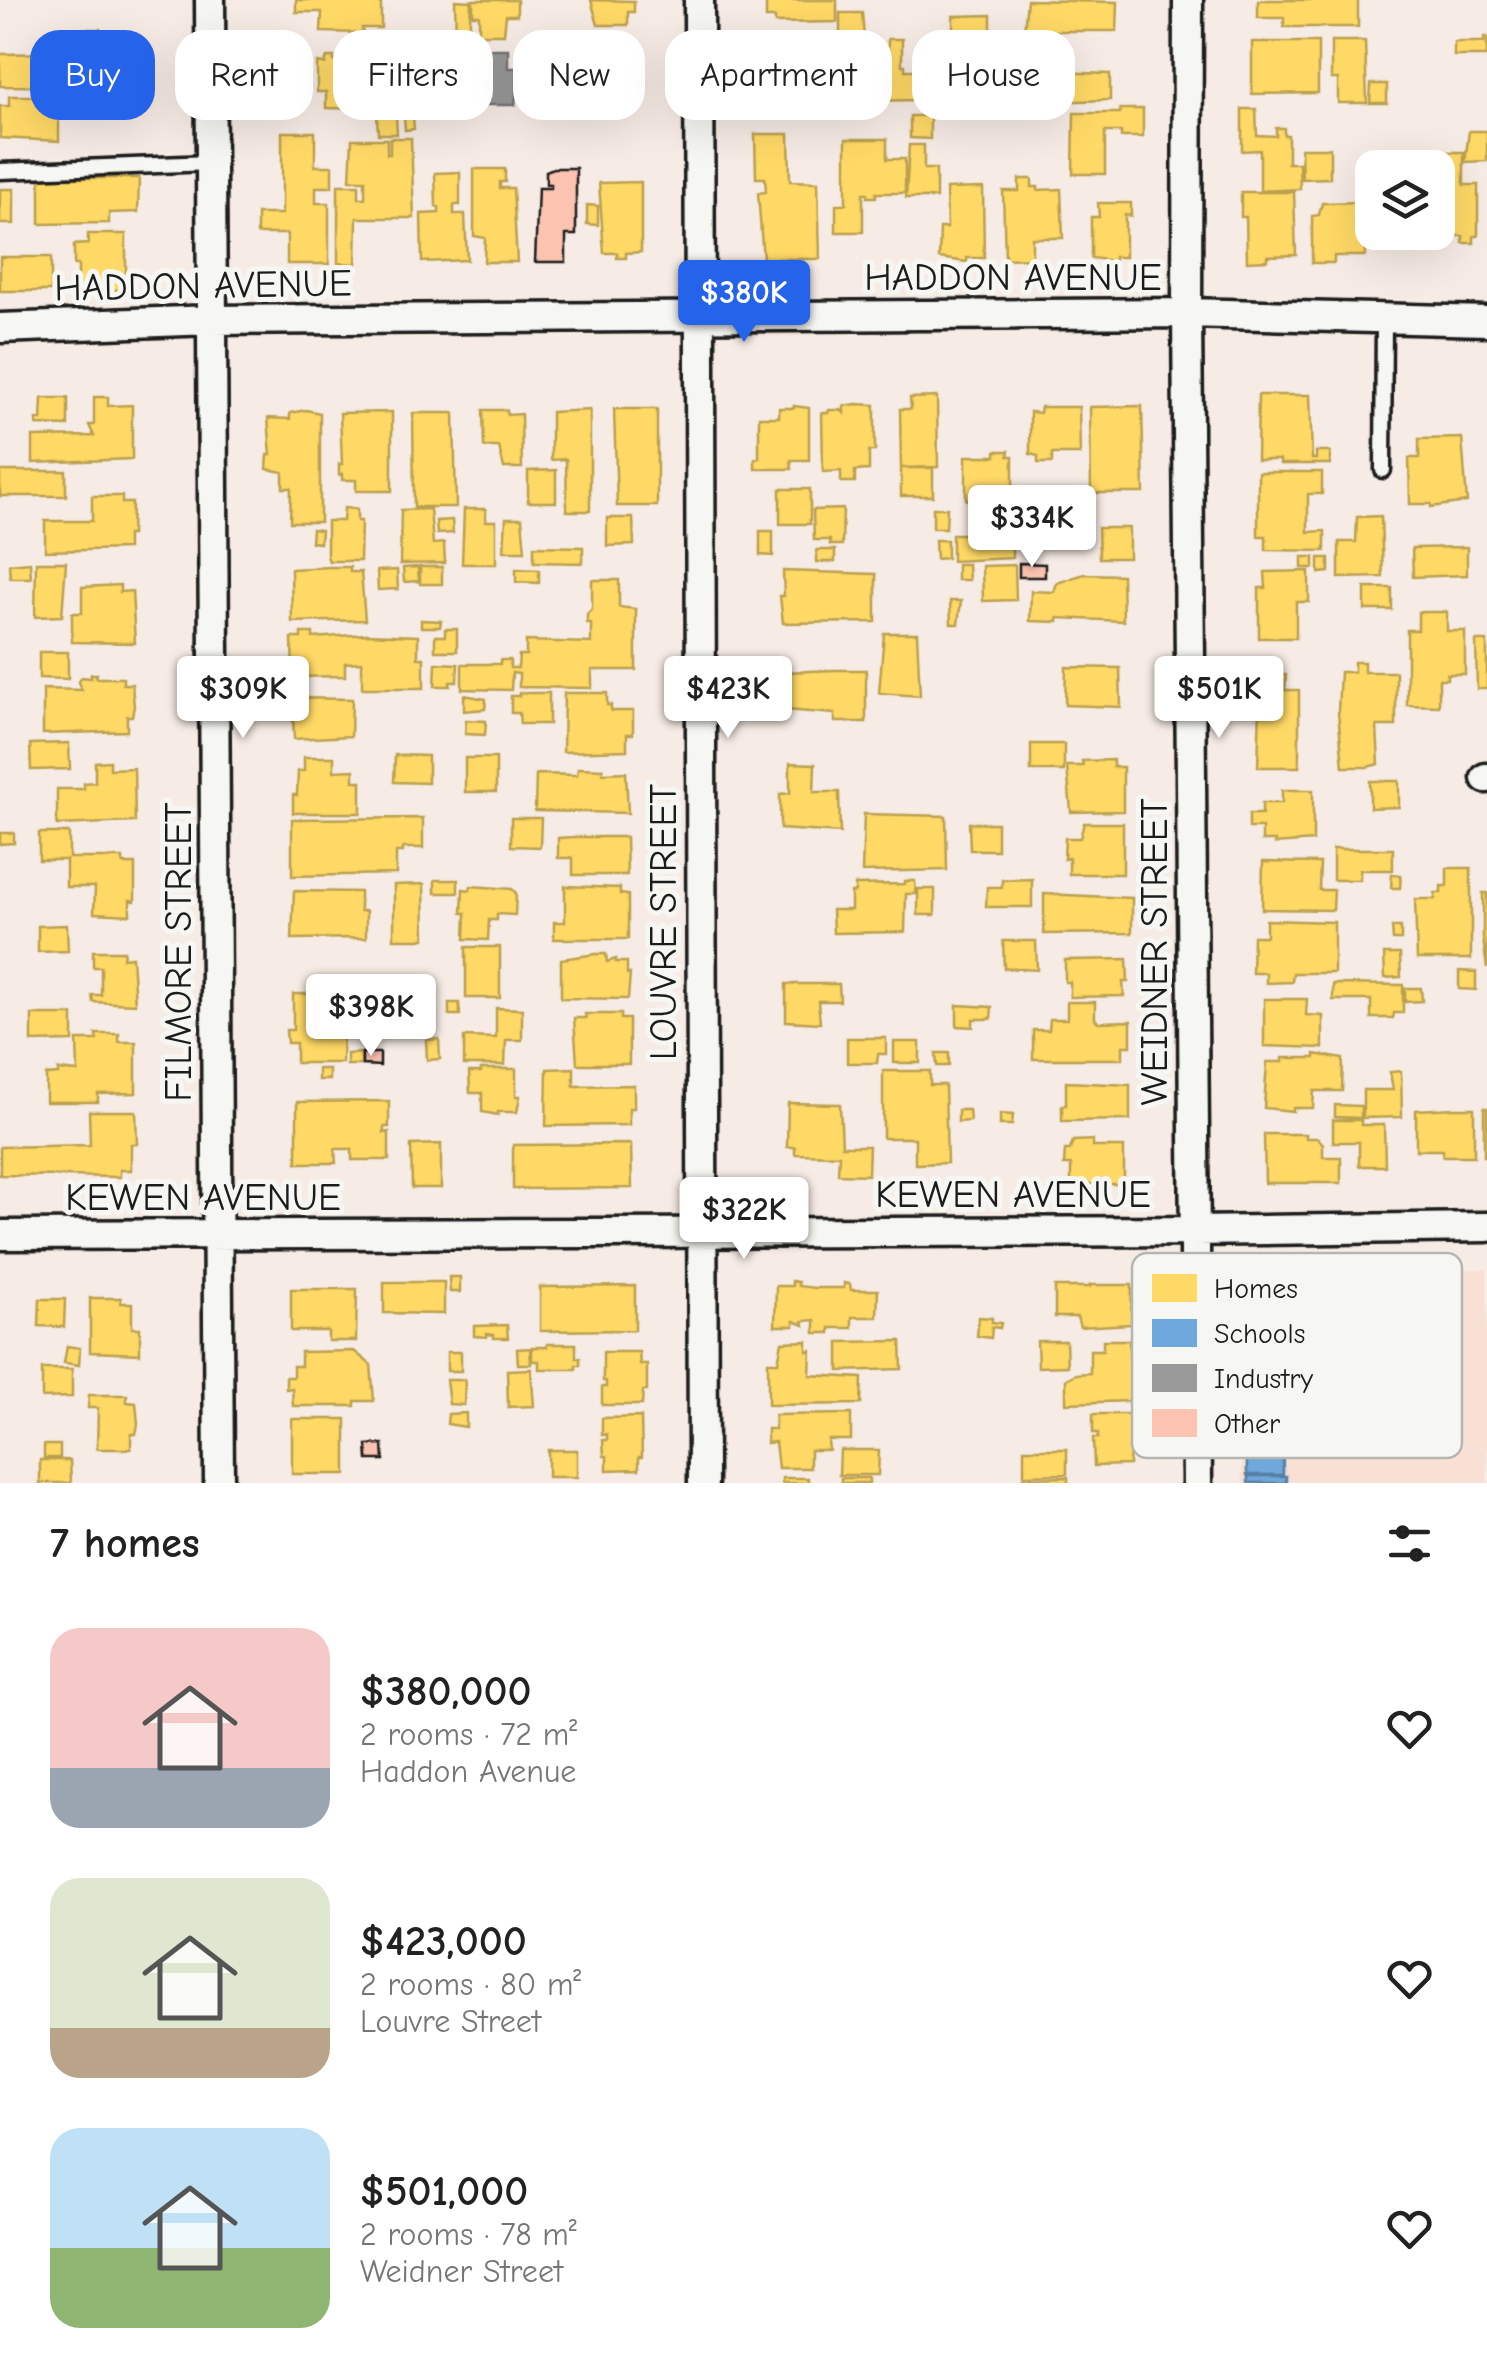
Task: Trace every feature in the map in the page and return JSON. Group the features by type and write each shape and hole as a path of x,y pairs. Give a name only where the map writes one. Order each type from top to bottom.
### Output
{"street":[{"name":"FILMORE STREET","path":"210,0 219,1483"},
{"name":"LOUVRE STREET","path":"699,0 703,1483"},
{"name":"WEIDNER STREET","path":"1188,0 1193,1253"},
{"name":"HADDON AVENUE","path":"0,328 212,320 698,316 1187,314 1487,321"},
{"name":"KEWEN AVENUE","path":"0,1234 1487,1227"},
{"name":"WEIDNER STREET","path":"1197,1458 1197,1483"}],"lane":[{"path":"0,170 211,163"},
{"path":"1382,470 1384,318"}],"shaded area":[{"path":"1462,1269 1487,1269 1487,1483 1242,1483 1242,1458 1462,1458"}],"building: Homes":[{"path":"296,0 381,0 381,28 321,32 322,12 296,12"},
{"path":"455,0 471,1 469,30 456,30"},
{"path":"473,0 517,0 517,15 506,15 504,34 479,30 479,15 473,15"},
{"path":"591,0 634,1 634,12 628,12 628,25 598,25"},
{"path":"837,0 837,22 775,23 775,18 766,18 766,1"},
{"path":"1027,0 1118,2 1117,31 1024,30"},
{"path":"1258,0 1358,0 1358,27 1284,27 1284,18 1258,18"},
{"path":"840,13 862,13 863,30 840,30"},
{"path":"991,15 991,30 953,30 953,16"},
{"path":"1484,37 1487,56 1454,56 1454,42 1484,42"},
{"path":"892,39 902,39 902,65 905,70 912,70 912,100 892,101"},
{"path":"1331,41 1365,41 1367,103 1338,103 1338,79 1331,79"},
{"path":"1252,42 1318,42 1318,93 1252,94"},
{"path":"0,54 30,54 30,86 0,86"},
{"path":"327,57 333,57 333,108 326,108 326,92 317,92 317,63 325,64"},
{"path":"1075,73 1110,74 1110,100 1075,101"},
{"path":"1371,84 1387,84 1387,103 1370,103"},
{"path":"9,96 30,96 30,120 59,120 59,141 0,138 0,106 9,106"},
{"path":"1120,109 1143,109 1143,137 1105,132 1105,174 1073,174 1075,113 1120,113"},
{"path":"1242,109 1256,109 1257,135 1276,136 1276,128 1284,128 1284,135 1288,135 1288,163 1299,163 1300,189 1260,191 1260,150 1242,151"},
{"path":"910,116 912,120 930,120 930,139 910,138"},
{"path":"377,120 396,120 397,134 378,134"},
{"path":"404,120 413,120 414,129 405,130"},
{"path":"1469,131 1487,131 1487,161 1465,162"},
{"path":"282,132 315,132 315,166 332,166 332,187 316,187 316,203 329,203 329,264 287,264 287,234 257,234 257,214 282,214"},
{"path":"755,134 789,134 790,181 818,182 820,259 763,259 758,193 766,192 765,178 756,178"},
{"path":"390,138 411,138 414,218 357,218 356,264 338,263 338,185 359,185 359,198 365,198 365,180 350,180 352,139 387,139 390,154"},
{"path":"846,139 887,139 887,159 905,159 905,193 876,193 876,197 867,197 863,193 863,232 836,232 836,204 846,204"},
{"path":"909,145 924,145 924,169 936,169 936,198 906,198"},
{"path":"1301,148 1330,148 1330,178 1302,179"},
{"path":"1455,152 1464,152 1464,185 1478,185 1478,236 1474,236 1474,243 1463,243 1463,236 1455,236"},
{"path":"474,169 505,169 505,182 500,182 500,188 513,188 517,262 484,262 485,238 474,236"},
{"path":"460,172 460,205 454,205 454,214 465,214 467,260 422,262 421,214 439,213 435,173"},
{"path":"40,178 139,178 138,212 109,213 109,223 40,224"},
{"path":"1019,179 1032,179 1032,187 1038,190 1061,189 1063,238 1032,238 1032,258 1005,259 1003,191 1019,191"},
{"path":"641,182 641,252 626,253 626,258 604,253 599,183"},
{"path":"983,188 984,258 967,258 967,262 939,258 940,228 947,228 946,189"},
{"path":"0,189 14,189 14,224 0,224"},
{"path":"1241,192 1294,192 1296,255 1247,261"},
{"path":"1355,202 1355,250 1365,250 1365,256 1334,256 1334,263 1312,263 1312,216 1319,215 1322,203"},
{"path":"1098,203 1131,203 1131,216 1125,215 1125,257 1114,257 1114,261 1091,258 1091,217 1099,217"},
{"path":"587,205 598,206 598,225 587,224"},
{"path":"88,234 126,234 126,290 78,290 74,245 88,244"},
{"path":"0,257 51,257 51,291 0,291"},
{"path":"1258,395 1310,395 1312,459 1316,459 1316,452 1330,452 1330,464 1257,460"},
{"path":"94,397 108,397 108,406 132,405 132,459 33,463 33,437 94,436 89,425 94,425"},
{"path":"937,397 938,467 901,468 900,409 911,409 910,398"},
{"path":"42,398 68,398 68,426 37,425 37,419 41,420"},
{"path":"875,405 875,451 869,451 869,470 855,471 855,482 841,482 841,471 823,472 822,413 844,413 844,406"},
{"path":"1142,406 1144,493 1091,493 1090,407"},
{"path":"1041,407 1079,407 1080,454 1052,454 1052,463 1038,463 1038,456 1030,454 1030,412 1040,413"},
{"path":"779,408 809,408 809,460 791,460 792,469 755,469 755,459 759,458 759,417 779,417"},
{"path":"614,409 657,409 657,506 617,506"},
{"path":"483,410 521,414 522,468 504,468 499,447 484,447"},
{"path":"590,410 590,511 567,511 566,459 551,460 551,412"},
{"path":"392,412 392,491 356,491 356,480 342,480 342,474 339,475 340,413"},
{"path":"290,413 320,413 320,522 290,522 291,488 283,488 283,472 267,469 271,455 268,418 290,419"},
{"path":"413,413 454,413 456,507 414,507"},
{"path":"1462,438 1467,502 1431,507 1410,504 1409,458 1419,458 1419,439"},
{"path":"996,451 1009,451 1008,456 1013,456 1013,515 974,518 975,504 966,499 966,456 996,456"},
{"path":"901,468 933,468 933,496 901,496"},
{"path":"556,470 556,502 528,502 528,471"},
{"path":"0,471 66,471 66,496 0,496"},
{"path":"1258,472 1322,472 1322,494 1308,494 1308,532 1325,531 1325,551 1266,550 1266,536 1258,536"},
{"path":"780,489 810,489 810,524 780,524"},
{"path":"92,496 122,496 122,503 132,503 127,549 45,551 45,521 92,521"},
{"path":"1060,500 1060,528 1020,530 1019,501"},
{"path":"1064,505 1084,506 1085,529 1063,529"},
{"path":"344,508 357,509 357,521 361,521 360,561 329,561 327,556 327,521 343,521"},
{"path":"933,508 947,508 946,528 933,528"},
{"path":"430,509 433,544 444,543 445,563 400,564 401,510"},
{"path":"464,509 486,509 486,521 496,521 496,564 462,564"},
{"path":"843,509 842,545 814,540 813,510"},
{"path":"1381,516 1383,577 1339,578 1339,542 1356,542 1357,517"},
{"path":"506,518 522,518 525,551 504,551"},
{"path":"607,518 633,518 634,545 607,546"},
{"path":"452,520 453,533 437,534 436,521"},
{"path":"978,527 1012,527 1012,558 952,561 952,534 978,534"},
{"path":"1098,528 1129,528 1129,558 1099,558"},
{"path":"312,529 321,530 320,543 311,542"},
{"path":"760,531 773,531 773,556 760,555"},
{"path":"935,540 947,540 947,558 936,559"},
{"path":"534,546 583,547 583,563 534,562"},
{"path":"1467,547 1467,575 1413,577 1412,548"},
{"path":"817,550 835,550 835,562 817,562"},
{"path":"1302,557 1314,557 1314,568 1302,568"},
{"path":"1319,558 1329,558 1329,572 1319,573"},
{"path":"30,562 31,578 10,578 9,564"},
{"path":"36,562 66,562 62,616 35,617"},
{"path":"957,564 968,564 969,580 957,580"},
{"path":"1015,565 1016,600 983,601 982,566"},
{"path":"350,567 350,572 361,572 365,620 292,622 291,569"},
{"path":"418,567 419,581 404,582 403,568"},
{"path":"420,567 442,567 442,584 420,584"},
{"path":"516,569 539,570 539,583 516,582"},
{"path":"397,570 398,589 378,590 377,571"},
{"path":"783,571 876,574 876,622 783,623"},
{"path":"1309,571 1309,602 1296,602 1296,638 1259,638 1259,588 1266,588 1265,572"},
{"path":"1084,574 1122,575 1123,621 1030,621 1031,591 1054,592 1057,583"},
{"path":"592,580 619,580 619,607 636,609 636,670 592,670 592,688 519,687 519,674 512,673 511,690 462,689 462,664 500,664 500,660 510,660 510,668 518,668 519,655 526,655 526,641 591,643 587,614 592,609"},
{"path":"120,585 120,592 132,591 135,643 72,642 72,613 82,613 82,587"},
{"path":"1365,588 1392,588 1392,610 1365,610"},
{"path":"950,601 961,601 958,624 951,624"},
{"path":"1418,612 1447,612 1447,631 1465,631 1465,674 1447,674 1447,679 1439,679 1439,706 1407,705 1407,630 1418,630"},
{"path":"421,620 441,621 440,627 421,627"},
{"path":"445,629 457,629 457,651 435,651 435,636 445,636"},
{"path":"301,633 313,633 313,638 418,636 418,658 424,658 424,688 362,688 362,662 345,663 345,676 293,677 292,638 301,638"},
{"path":"884,633 917,633 920,696 879,693"},
{"path":"1476,641 1487,641 1487,689 1477,689"},
{"path":"39,652 68,652 68,679 39,678"},
{"path":"1354,662 1364,662 1364,672 1396,672 1396,726 1377,726 1379,764 1367,767 1343,767 1338,712 1340,672 1354,672"},
{"path":"436,663 458,664 457,682 435,686"},
{"path":"1066,667 1120,668 1121,707 1065,705"},
{"path":"866,670 866,722 835,722 835,714 785,710 784,672"},
{"path":"91,674 97,674 96,678 123,678 123,684 132,684 134,706 132,716 127,716 127,731 43,734 43,689 82,690 78,682 82,677 91,678"},
{"path":"1261,675 1286,675 1285,690 1299,690 1299,767 1258,767"},
{"path":"549,693 549,724 520,724 519,713 511,713 511,696"},
{"path":"564,693 607,693 611,711 633,711 633,734 627,734 627,750 563,752"},
{"path":"464,695 486,699 485,709 464,711"},
{"path":"292,698 352,699 351,736 294,739"},
{"path":"466,720 486,721 485,735 465,734"},
{"path":"69,743 70,769 31,770 30,744"},
{"path":"1031,744 1064,744 1064,771 1031,771"},
{"path":"395,755 428,756 428,783 394,782"},
{"path":"304,757 334,757 334,771 354,770 354,781 361,781 361,813 293,813 293,795 297,795 298,771 304,771"},
{"path":"465,758 496,758 496,792 465,792"},
{"path":"1113,760 1113,767 1123,767 1123,811 1071,812 1067,766 1083,766 1082,761"},
{"path":"110,761 110,769 134,768 135,822 57,825 57,789 84,789 84,783 95,782 95,762"},
{"path":"790,763 815,764 814,792 839,792 840,833 780,829 780,794 790,793"},
{"path":"578,768 626,772 628,813 535,811 536,774 577,775"},
{"path":"1370,781 1399,781 1399,807 1370,808"},
{"path":"1282,790 1313,790 1313,841 1275,844 1262,841 1262,828 1249,828 1249,814 1262,814 1262,803 1282,803"},
{"path":"864,814 946,816 947,870 862,872"},
{"path":"423,818 423,848 396,852 396,874 292,876 292,819"},
{"path":"511,818 541,818 540,847 511,846"},
{"path":"969,823 997,823 997,850 970,850"},
{"path":"1084,823 1123,823 1123,874 1069,874 1069,858 1064,859 1065,838 1080,838"},
{"path":"0,833 14,833 14,843 0,844"},
{"path":"39,833 69,833 69,858 123,858 123,864 135,864 135,901 130,900 130,915 94,913 95,887 66,887 66,860 39,860"},
{"path":"626,837 627,875 573,875 573,858 558,858 558,838"},
{"path":"1333,849 1393,849 1393,870 1360,870 1360,880 1333,880"},
{"path":"1263,862 1320,863 1319,890 1334,890 1333,910 1262,909"},
{"path":"1447,868 1471,868 1471,959 1417,959 1415,899 1435,899 1441,886 1447,886"},
{"path":"1392,874 1401,875 1400,888 1391,888"},
{"path":"1032,879 1032,907 986,907 987,887 1002,887 1002,880"},
{"path":"435,880 458,880 458,893 435,893"},
{"path":"915,881 916,894 906,894 905,932 833,933 832,910 851,910 855,885"},
{"path":"424,884 425,939 394,939 394,885"},
{"path":"471,886 512,889 516,893 515,915 497,914 497,920 489,920 488,940 465,939 463,889 470,890"},
{"path":"565,886 620,888 620,894 628,895 628,939 554,939 554,922 565,922"},
{"path":"918,889 935,889 935,915 918,915"},
{"path":"294,891 360,892 360,911 366,911 366,938 292,939"},
{"path":"1483,893 1487,893 1487,968 1483,939"},
{"path":"1044,894 1132,898 1132,933 1044,934"},
{"path":"1266,920 1334,922 1334,973 1293,973 1292,982 1266,983 1266,973 1252,973 1253,936 1266,936"},
{"path":"67,925 68,951 38,952 38,926"},
{"path":"1392,927 1401,927 1401,940 1393,940"},
{"path":"1003,941 1036,941 1037,970 1004,968"},
{"path":"466,947 500,947 500,998 466,998"},
{"path":"93,951 124,951 123,958 132,957 135,1004 93,1002 92,995 101,995 101,967 93,967"},
{"path":"606,954 607,962 627,962 628,999 561,998 561,959"},
{"path":"1384,954 1400,954 1401,977 1385,978"},
{"path":"1127,959 1124,996 1070,997 1065,960"},
{"path":"1459,971 1476,972 1476,990 1459,989"},
{"path":"786,984 839,984 840,1001 818,1001 820,1023 786,1021"},
{"path":"1333,984 1403,985 1403,1013 1394,1013 1393,1018 1371,1018 1371,1000 1333,1000"},
{"path":"1405,988 1421,988 1422,1001 1405,1002"},
{"path":"359,990 387,991 385,1035 357,1034"},
{"path":"293,994 344,994 342,1063 296,1063 296,1043 287,1043 286,1030 293,1030"},
{"path":"1264,999 1307,999 1306,1015 1323,1016 1323,1048 1264,1046"},
{"path":"1067,1002 1095,1002 1098,1022 1131,1021 1131,1046 1123,1046 1123,1059 1033,1059 1033,1030 1049,1030 1050,1019 1067,1019"},
{"path":"449,1003 459,1003 460,1015 449,1015"},
{"path":"957,1005 992,1007 991,1019 973,1019 973,1027 957,1026"},
{"path":"496,1008 522,1009 522,1040 506,1040 505,1065 464,1065 464,1037 496,1038"},
{"path":"585,1014 621,1014 621,1019 629,1019 629,1064 577,1064 574,1018 586,1018"},
{"path":"32,1015 73,1015 73,1041 32,1042"},
{"path":"96,1034 119,1034 119,1042 136,1042 136,1093 98,1094 98,1102 46,1102 46,1075 58,1074 58,1070 78,1072 77,1040 97,1040"},
{"path":"847,1038 886,1038 886,1054 878,1054 877,1063 847,1063"},
{"path":"439,1039 440,1059 427,1060 426,1040"},
{"path":"894,1042 920,1042 920,1063 894,1063"},
{"path":"361,1053 361,1065 347,1065 347,1054"},
{"path":"936,1053 949,1053 949,1066 937,1066"},
{"path":"1315,1054 1343,1059 1342,1091 1314,1091 1313,1108 1264,1108 1267,1062 1315,1058"},
{"path":"574,1068 574,1086 634,1085 629,1125 546,1126 547,1069"},
{"path":"318,1069 329,1069 329,1080 318,1080"},
{"path":"516,1069 516,1096 520,1096 517,1112 482,1112 482,1093 470,1093 469,1072"},
{"path":"883,1071 930,1071 930,1085 945,1085 947,1163 915,1164 915,1138 883,1138"},
{"path":"1401,1071 1402,1117 1363,1118 1363,1090 1393,1090 1390,1072"},
{"path":"1066,1082 1130,1085 1130,1120 1062,1121"},
{"path":"389,1101 389,1127 384,1127 384,1133 389,1132 389,1160 352,1160 352,1149 335,1149 336,1163 297,1163 297,1102"},
{"path":"788,1103 840,1104 842,1146 869,1146 868,1175 838,1174 839,1155 795,1154 795,1147 787,1147"},
{"path":"1335,1105 1361,1106 1361,1118 1335,1117"},
{"path":"1474,1108 1474,1156 1443,1156 1443,1150 1416,1150 1416,1110"},
{"path":"1487,1108 1487,1156 1484,1156"},
{"path":"958,1110 969,1110 970,1121 958,1122"},
{"path":"89,1111 136,1111 137,1144 131,1144 131,1170 120,1170 120,1177 0,1175 0,1147 90,1145"},
{"path":"1000,1114 1013,1115 1012,1125 1000,1125"},
{"path":"1333,1120 1384,1125 1385,1166 1359,1166 1359,1142 1333,1142"},
{"path":"1264,1134 1306,1134 1306,1138 1318,1138 1323,1144 1323,1157 1341,1157 1341,1183 1265,1183"},
{"path":"1093,1140 1093,1147 1124,1147 1124,1184 1071,1184 1071,1165 1064,1165 1065,1150 1070,1150 1073,1141"},
{"path":"441,1144 441,1188 412,1188 411,1145"},
{"path":"631,1144 632,1188 513,1189 513,1145"},
{"path":"449,1277 460,1277 460,1292 450,1292"},
{"path":"792,1281 798,1282 798,1286 815,1288 844,1288 844,1283 850,1284 851,1290 878,1290 877,1317 852,1317 852,1328 830,1328 830,1333 815,1333 815,1320 803,1321 804,1325 794,1321 794,1326 775,1326 776,1286 792,1286"},
{"path":"384,1282 444,1282 444,1314 384,1313"},
{"path":"1132,1285 1131,1324 1080,1327 1077,1317 1055,1317 1055,1287"},
{"path":"635,1286 635,1330 540,1331 540,1287"},
{"path":"291,1289 357,1289 356,1341 328,1341 328,1331 291,1331"},
{"path":"90,1298 121,1298 121,1303 132,1303 132,1328 140,1328 140,1354 90,1352"},
{"path":"40,1299 65,1299 64,1327 39,1326"},
{"path":"979,1317 1001,1323 1000,1328 992,1327 991,1338 977,1336"},
{"path":"507,1325 508,1338 474,1336 474,1326"},
{"path":"1103,1340 1129,1340 1132,1401 1066,1403 1066,1379 1090,1373 1090,1350 1103,1350"},
{"path":"807,1341 807,1351 811,1350 810,1375 862,1378 861,1404 768,1405 768,1362 778,1362 782,1342"},
{"path":"901,1341 902,1369 839,1371 839,1342"},
{"path":"1037,1341 1066,1341 1067,1366 1038,1367"},
{"path":"576,1344 580,1365 576,1369 539,1369 539,1361 532,1361 532,1347"},
{"path":"67,1346 80,1348 79,1365 64,1363"},
{"path":"530,1348 531,1364 518,1364 517,1349"},
{"path":"354,1351 371,1365 374,1401 355,1401 355,1406 293,1406 292,1388 286,1389 286,1377 293,1377 293,1366 301,1366 301,1352"},
{"path":"447,1352 461,1352 461,1371 447,1371"},
{"path":"603,1352 639,1352 640,1364 647,1364 647,1391 643,1391 642,1405 602,1405 602,1387 606,1387"},
{"path":"42,1369 72,1369 72,1397 42,1398"},
{"path":"531,1369 534,1406 508,1407 507,1370"},
{"path":"446,1380 465,1380 464,1405 449,1404"},
{"path":"89,1395 127,1395 127,1402 136,1403 138,1424 136,1434 131,1434 131,1449 97,1449 98,1408 88,1408"},
{"path":"466,1413 466,1427 447,1424 448,1414"},
{"path":"851,1414 851,1440 828,1440 829,1450 810,1450 810,1468 778,1468 775,1442 767,1443 767,1429 775,1429 775,1415"},
{"path":"1093,1414 1132,1414 1129,1465 1094,1466 1093,1438 1098,1438 1098,1433 1093,1433"},
{"path":"641,1417 639,1469 607,1470 603,1440 607,1440 607,1434 602,1435 602,1418"},
{"path":"292,1419 346,1419 346,1474 292,1474"},
{"path":"44,1445 60,1445 60,1458 44,1458"},
{"path":"1024,1449 1067,1449 1067,1474 1024,1475"},
{"path":"548,1450 577,1450 577,1477 548,1477"},
{"path":"840,1450 879,1450 878,1475 839,1475"},
{"path":"40,1460 70,1460 71,1483 40,1483"},
{"path":"1068,1477 1068,1483 1024,1483 1024,1478"},
{"path":"782,1478 808,1478 808,1483 782,1483"},
{"path":"841,1478 869,1478 869,1483 841,1483"}],"building: Schools":[{"path":"1247,1458 1283,1458 1283,1475 1247,1475"},
{"path":"1248,1476 1286,1476 1286,1483 1248,1483"}],"building: Industry":[{"path":"493,49 508,49 508,68 513,68 513,105 493,105"}],"building: Other":[{"path":"576,168 576,235 566,235 566,262 535,262 538,188 551,188 551,184 546,184 546,171"},
{"path":"1019,563 1045,564 1045,577 1019,577"},
{"path":"362,1053 380,1053 380,1066 362,1065"},
{"path":"383,1444 384,1460 368,1460 367,1445"}]}
